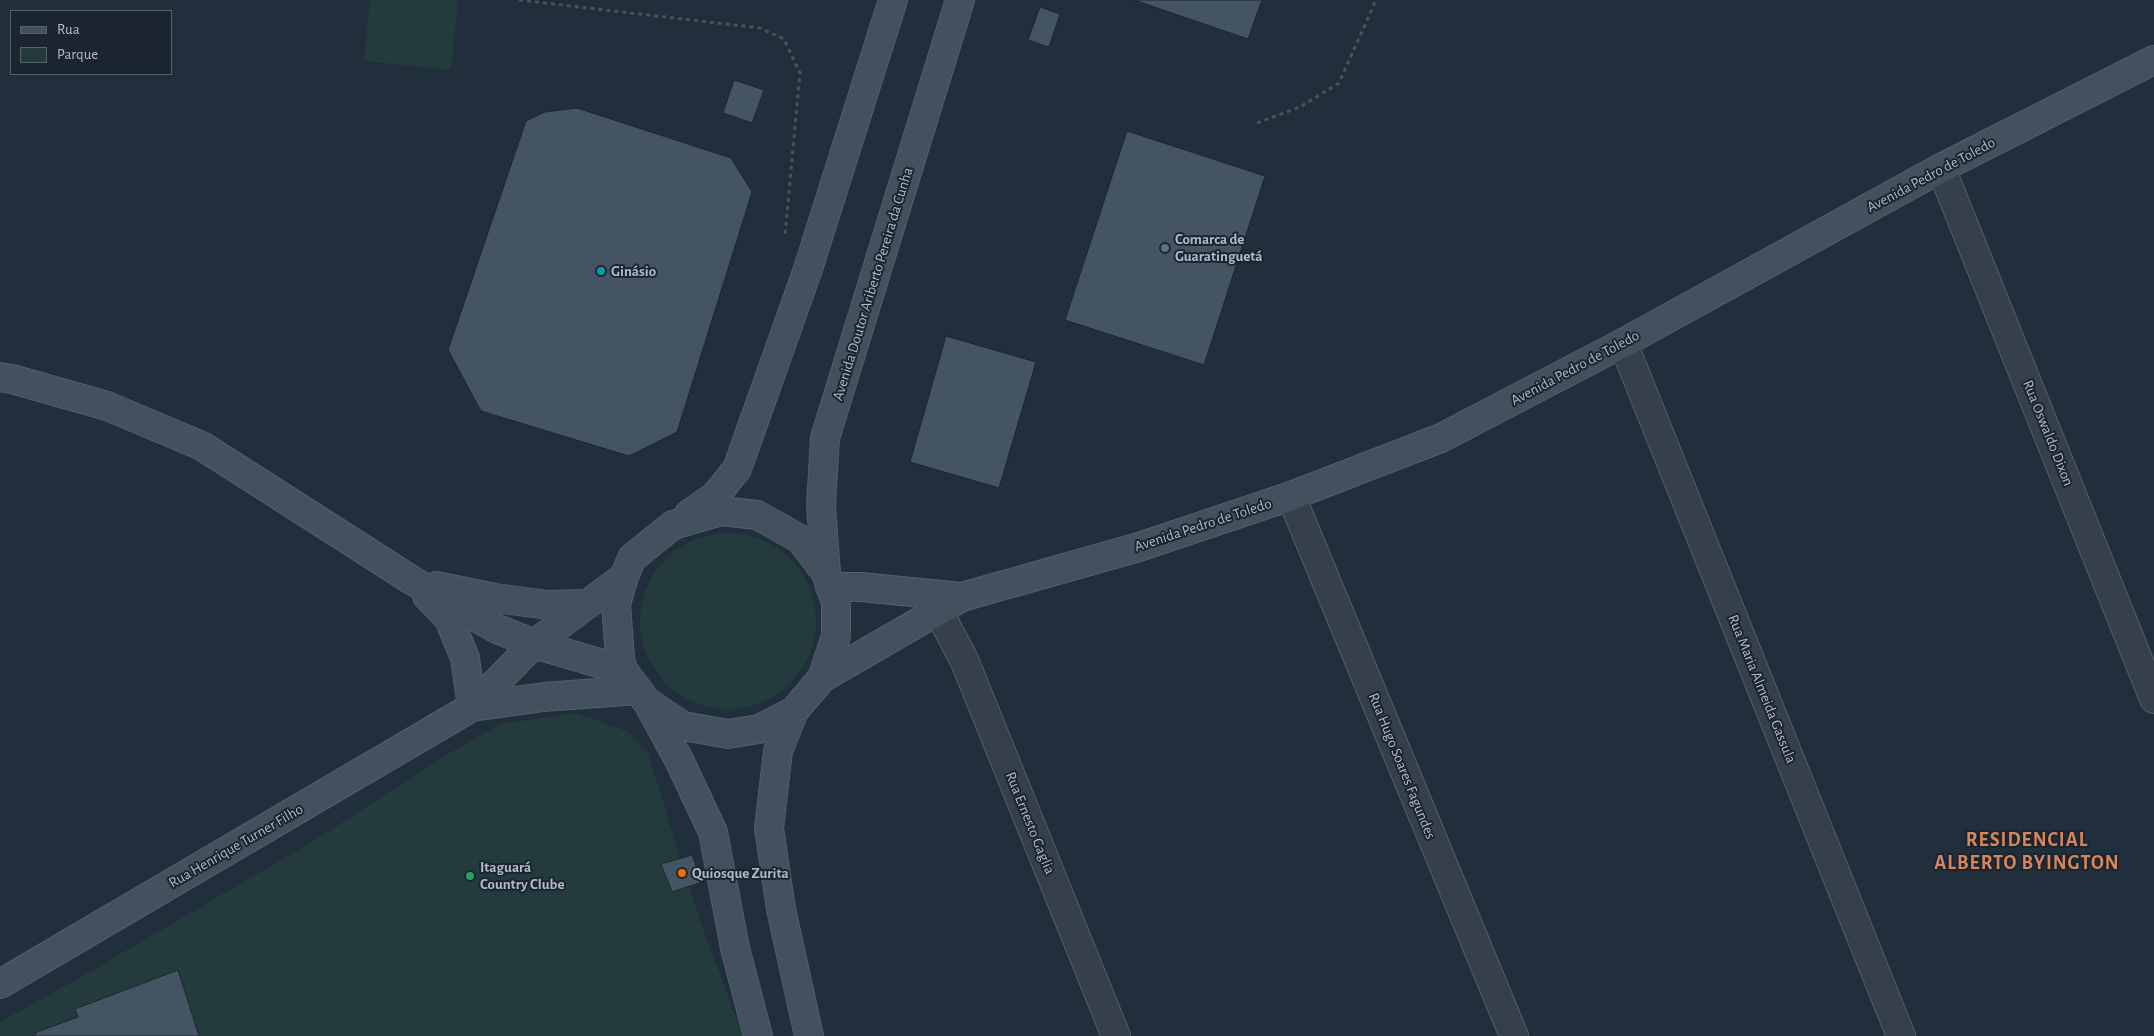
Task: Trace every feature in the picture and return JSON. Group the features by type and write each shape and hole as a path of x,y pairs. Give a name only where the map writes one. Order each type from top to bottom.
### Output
{"main road":[{"path":"758,1036 735,948 713,832 679,760 620,657 616,604 624,576 632,558 673,525 715,496 737,469 808,269 893,0"},
{"name":"Avenida Doutor Ariberto Pereira da Cunha","path":"828,580 821,504 825,438 960,0"},
{"name":"Avenida Pedro de Toledo","path":"822,678 962,597 1139,547 1291,496 1442,438 1623,343 1941,168 2154,60"},
{"path":"0,377 108,406 202,446 413,581 495,628 636,687 684,726 728,734 758,729 794,711"},
{"path":"673,525 721,511 757,515 800,539 828,580 836,603 836,636 822,678 794,711 778,751 769,828 781,909 809,1036"},
{"name":"Rua Henrique Turner Filho","path":"0,984 472,707 534,644 624,576"},
{"name":"Avenida Pedro de Toledo","path":"828,580 861,587 962,597"},
{"path":"413,581 495,598 548,605 588,604"},
{"path":"413,581 449,619 466,658 472,707"},
{"name":"Rua Henrique Turner Filho","path":"472,707 636,687"}],"street":[{"name":"Rua Oswaldo Dixon","path":"1941,168 2154,698"},
{"name":"Rua Maria Almeida Gassula","path":"1623,343 1901,1036"},
{"name":"Rua Hugo Soares Fagundes","path":"1291,496 1514,1036"},
{"name":"Rua Ernesto Gaglia","path":"939,612 965,662 1116,1036"}],"path":[{"path":"519,0 760,28 784,39 800,73 784,239"},
{"path":"1257,123 1300,107 1338,83 1376,0"}],"green space":[{"path":"370,0 458,0 451,70 364,61"},
{"path":"728,533 762,540 784,553 796,565 809,587 816,621 809,655 796,677 784,689 762,702 728,709 694,702 672,689 660,677 647,655 640,621 647,587 660,565 672,553 694,540"},
{"name":"Itaguará Country Clube","path":"575,713 627,731 648,753 698,915 743,1036 0,1036 0,1022 81,977 320,837 436,761 500,724"}],"building":[{"path":"1134,0 1262,0 1248,39"},
{"path":"1040,7 1060,14 1049,47 1028,40"},
{"path":"734,80 764,90 752,123 723,113"},
{"name":"Ginásio","path":"577,108 731,158 752,192 677,432 629,456 481,411 448,350 526,121 545,112"},
{"name":"Comarca de Guaratinguetá","path":"1127,131 1265,176 1204,365 1065,320"},
{"path":"946,336 1036,362 999,488 910,462"},
{"name":"Quiosque Zurita","path":"692,855 702,882 672,892 661,864"},
{"path":"178,970 199,1036 34,1036 37,1032 78,1017 75,1009"}],"place":[{"name":"Comarca de Guaratinguetá","path":"1165,248"},
{"name":"Ginásio","path":"601,271"},
{"name":"Quiosque Zurita","path":"682,873"},
{"name":"Itaguará Country Clube","path":"470,876"}],"district":[{"name":"RESIDENCIAL ALBERTO BYINGTON","path":"2027,852"}]}
